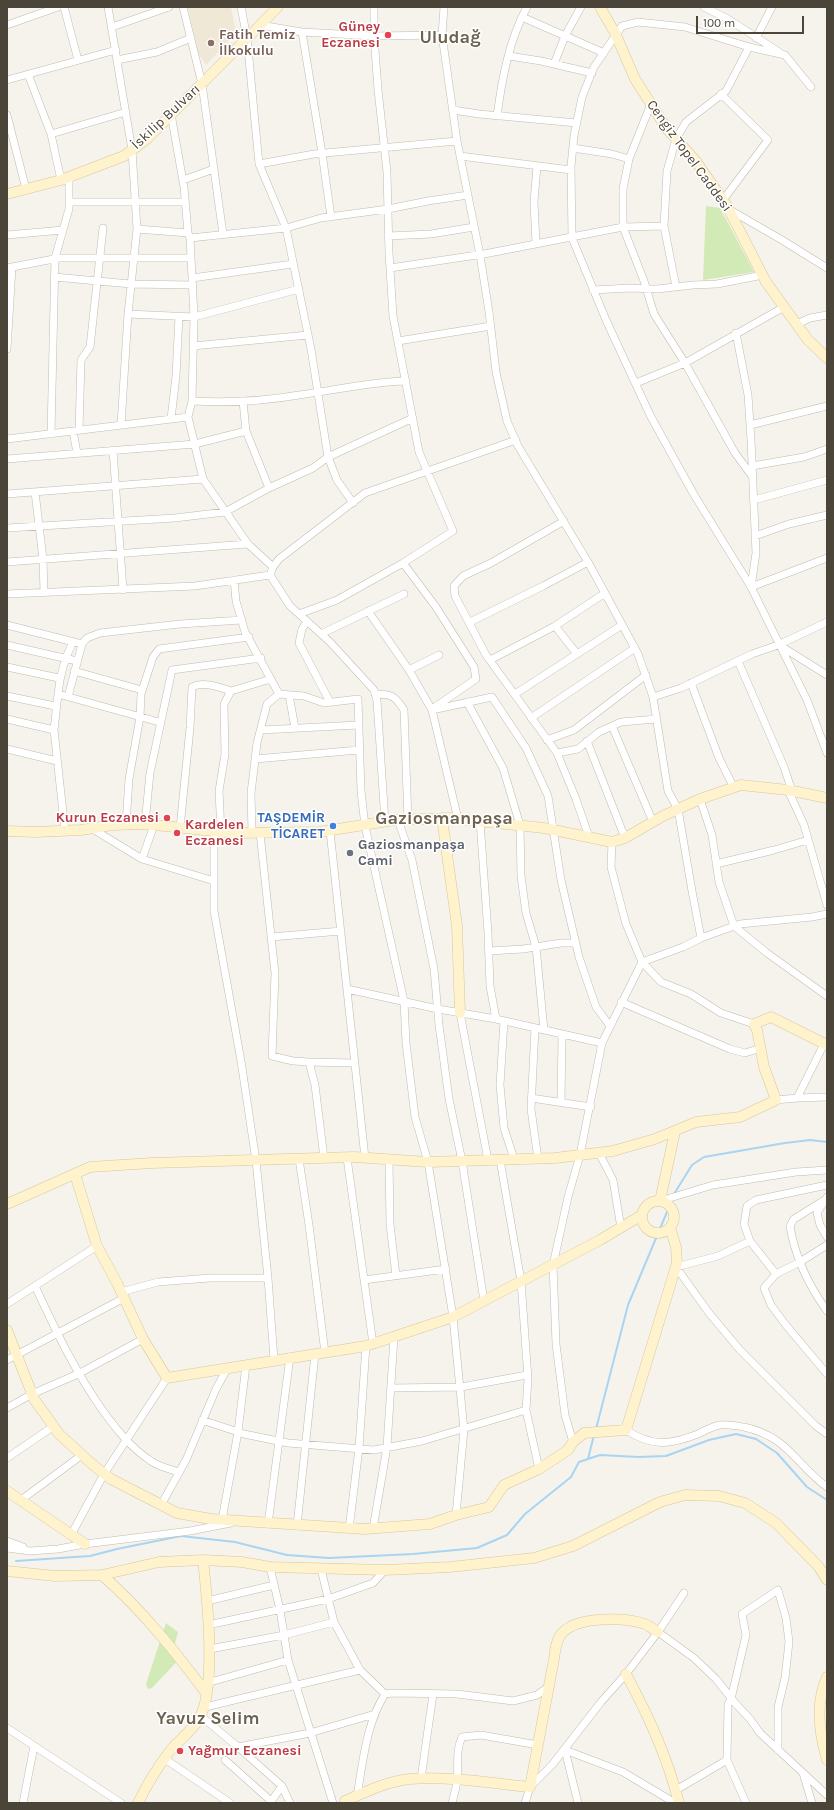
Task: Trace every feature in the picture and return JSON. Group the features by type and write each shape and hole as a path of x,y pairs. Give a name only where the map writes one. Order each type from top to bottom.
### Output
{"street":[{"path":"7,25 58,7"},
{"path":"64,7 78,60"},
{"path":"108,7 132,150 137,229 128,314 121,426"},
{"path":"112,27 169,7"},
{"path":"183,7 202,84 223,234"},
{"path":"241,7 247,38 259,164 286,228 308,335 328,457 337,480 353,503"},
{"name":"İskilip Bulvarı","path":"7,194 65,179 124,156 148,138 278,7"},
{"path":"299,614 337,600 403,563 453,531 419,452 393,316 388,236 387,172 378,90 374,36 374,7"},
{"path":"444,7 442,35 457,141 480,255 502,405 507,421 516,440 588,562 635,648 646,675 653,697 668,791 678,809 701,938"},
{"path":"497,116 501,83 513,39 527,7"},
{"path":"554,64 565,36 581,7"},
{"name":"Cengiz Topel Caddesi","path":"600,7 616,33 635,79 667,129 695,160 723,200 763,275 784,306 808,340 827,358"},
{"path":"704,7 728,19 785,55 811,87"},
{"path":"756,38 772,7"},
{"path":"522,17 604,53"},
{"path":"785,55 749,47 685,27 638,22 622,26 616,33 592,73 582,97 576,123 571,170 572,238 593,290 650,415 669,446 693,493 751,587 778,645 807,700 827,752"},
{"path":"260,25 302,32 374,36 442,35"},
{"path":"302,32 331,217"},
{"path":"117,60 157,52 191,38"},
{"path":"676,287 664,226 667,171 676,139 686,122 726,91 749,47"},
{"path":"7,80 116,50"},
{"path":"509,56 592,73"},
{"path":"28,74 51,134 65,179 69,202 69,209 55,258 51,434"},
{"path":"721,94 768,140 723,200"},
{"path":"651,104 629,159 623,189 623,227 654,314 685,363 709,409 735,453 752,476"},
{"path":"453,110 497,116 576,123"},
{"path":"51,134 126,112"},
{"path":"171,114 183,180 191,258 194,317 192,401 188,417 203,479 248,544 273,567"},
{"path":"7,115 26,189"},
{"path":"259,164 322,153 457,141"},
{"path":"573,148 612,154 629,159"},
{"path":"460,156 571,170"},
{"path":"536,244 534,202 537,166"},
{"path":"183,180 214,169"},
{"path":"137,229 189,235 223,234 286,228 321,218 388,210 428,200 468,195"},
{"path":"69,202 185,202"},
{"path":"729,210 827,268"},
{"path":"390,268 480,255 623,227 664,226"},
{"path":"77,453 76,431 80,360 90,347 103,228"},
{"path":"388,236 431,234 474,228"},
{"path":"7,235 63,230"},
{"path":"7,349 9,268 55,258 191,258"},
{"path":"54,277 131,284 192,281 293,264"},
{"path":"593,290 657,289 717,284 763,275"},
{"path":"128,314 194,317 299,289"},
{"path":"636,383 685,363 784,306"},
{"path":"797,324 810,318 827,315"},
{"path":"171,419 176,376 179,316"},
{"path":"398,340 491,326"},
{"path":"736,333 748,395 750,425 756,553 751,587"},
{"path":"193,346 308,335"},
{"path":"192,401 243,401 299,396 380,382 406,381"},
{"path":"243,401 246,431 269,488"},
{"path":"750,425 827,406"},
{"path":"7,439 188,417"},
{"path":"7,528 175,518 225,512 269,488 313,468 328,457 413,418"},
{"path":"7,458 195,444 246,431"},
{"path":"270,575 273,567 279,559 365,494 516,440"},
{"path":"752,466 804,457 827,449"},
{"path":"112,450 119,521 123,590"},
{"path":"7,494 203,479"},
{"path":"754,500 827,480"},
{"path":"35,492 43,559 44,593"},
{"path":"755,536 789,524 827,515"},
{"path":"564,521 491,563 463,576 454,586 455,596 490,660 557,753 576,799 589,837"},
{"path":"7,562 248,544"},
{"path":"751,587 827,558"},
{"path":"470,622 588,562"},
{"path":"403,563 436,607 474,667 476,679 432,710"},
{"path":"270,575 290,606 321,634 374,690 385,822"},
{"path":"7,594 195,586 270,575"},
{"path":"234,580 236,600 242,620 249,637 279,694"},
{"path":"490,660 555,626 605,593"},
{"path":"321,634 404,594"},
{"path":"368,611 409,670 432,710 458,819"},
{"path":"68,696 82,644 87,638 100,633 180,624 242,620"},
{"path":"307,621 302,629 299,643 330,702"},
{"path":"653,697 681,688 827,622"},
{"path":"7,625 82,644"},
{"path":"515,694 622,625"},
{"path":"555,626 577,654"},
{"path":"126,824 129,779 140,717 142,690 153,657 159,649 249,637"},
{"path":"65,831 54,730 55,706 58,694 59,678 65,658 73,642"},
{"path":"7,645 77,661"},
{"path":"778,645 827,675"},
{"path":"531,718 635,648"},
{"path":"409,670 439,655"},
{"path":"142,859 150,824 150,773 159,722 172,670 261,658"},
{"path":"738,661 784,767 790,791 804,825 827,905"},
{"path":"7,667 59,678"},
{"path":"74,671 142,690"},
{"path":"547,740 574,730 646,675"},
{"path":"180,828 190,728 192,687 197,684 216,686 231,691 271,679"},
{"path":"691,683 719,758 734,788"},
{"path":"231,691 224,704 225,754 219,790 214,881 214,910 240,1054 256,1161 268,1278 274,1360"},
{"path":"58,694 159,722"},
{"path":"354,1063 293,1061 272,1056 275,973 251,793 260,730 267,704 279,694 304,696 324,703 358,699 361,791 365,826 404,1001 406,1043 415,1117 428,1162 453,1317 464,1430 456,1515"},
{"path":"375,694 386,694 396,698 404,710 403,820 423,907 434,969 449,1099 462,1161 484,1301"},
{"path":"289,695 295,728"},
{"path":"7,696 55,706"},
{"path":"432,710 492,697 526,748 548,796 561,880 570,924 579,957 596,1006 610,1026"},
{"path":"467,702 503,768 520,825 521,876 526,913 536,947 541,984 544,1030"},
{"path":"7,719 54,730"},
{"path":"557,753 578,749 598,732 621,722 656,719"},
{"path":"260,730 358,725"},
{"path":"612,726 653,822"},
{"path":"587,741 625,838"},
{"path":"7,750 57,761"},
{"path":"255,759 359,750"},
{"path":"7,831 65,831 126,824 150,824 217,832 256,833 330,831 385,822 442,818 520,825 554,830 612,842 625,838 678,809 700,799 741,785 790,791 827,798"},
{"path":"700,799 712,835 719,882 734,926 767,953 827,996"},
{"path":"442,818 457,926 460,1013 488,1160"},
{"path":"480,821 490,986 496,1019"},
{"path":"91,828 142,859 214,881"},
{"path":"330,831 342,931 354,1063 365,1158"},
{"path":"716,864 808,840"},
{"path":"612,842 612,867 617,888 626,924 642,962 661,982 691,994 721,1013 754,1024 758,1030 764,1067 776,1100"},
{"path":"573,1442 565,1415 556,1344 553,1265 568,1197 580,1155 591,1107 602,1043 621,1002 642,962 740,924 812,917 827,914"},
{"path":"271,937 342,931"},
{"path":"489,951 523,949 561,943 576,943"},
{"path":"347,989 438,1009 496,1019 602,1043"},
{"path":"621,1002 730,1049 745,1053 761,1048"},
{"path":"754,1024 771,1017 825,1045 797,1098"},
{"path":"504,1021 500,1084 504,1128 514,1159"},
{"path":"535,1028 531,1109 538,1159"},
{"path":"561,1102 562,1034"},
{"path":"309,1062 315,1085 324,1158"},
{"path":"7,1198 63,1173 90,1168 152,1163 324,1158 365,1158 428,1162 538,1159 599,1153 654,1140 696,1122 740,1117 776,1100 827,1097"},
{"path":"531,1098 591,1107"},
{"path":"660,1200 675,1131"},
{"path":"599,1153 613,1180 621,1228"},
{"path":"347,1158 364,1280 370,1345 349,1529"},
{"path":"297,1526 320,1353 309,1225 299,1159"},
{"path":"389,1160 390,1224 396,1276"},
{"path":"500,1160 521,1281 528,1374 526,1410 539,1469"},
{"path":"7,1204 86,1169"},
{"path":"71,1534 104,1474 167,1378 370,1345 453,1317 621,1228 642,1215 646,1206 650,1202 713,1185 796,1172 827,1170"},
{"path":"75,1174 96,1246 143,1339 167,1378"},
{"path":"776,1274 750,1241 744,1224 747,1206 756,1200 827,1185"},
{"path":"825,1199 817,1213 827,1237"},
{"path":"825,1199 794,1220 790,1226 793,1247 817,1297 827,1311"},
{"path":"642,1215 644,1224 651,1231 661,1233 670,1228 674,1219 672,1209 669,1205 660,1200"},
{"path":"626,1430 676,1267 676,1247 670,1228"},
{"path":"676,1267 718,1256 750,1241"},
{"path":"827,1245 800,1262 776,1274 764,1288 771,1305 827,1374"},
{"path":"7,1304 96,1246"},
{"path":"676,1267 709,1313 740,1350 816,1426 827,1434"},
{"path":"364,1280 446,1269"},
{"path":"7,1360 57,1334 122,1295 158,1282 210,1278 268,1278"},
{"path":"35,1286 57,1334 78,1374 125,1440 152,1462 179,1472"},
{"path":"7,1330 18,1354 32,1394 59,1434 104,1474 177,1513 222,1520 349,1529 373,1529 430,1524 456,1515 490,1507 504,1485 539,1469 568,1450 573,1442 584,1433 626,1430 639,1439 662,1443 682,1440 719,1425 746,1428 772,1437 787,1448 819,1481 827,1487"},
{"path":"373,1529 387,1447 394,1337"},
{"path":"7,1408 32,1394 78,1374 143,1339"},
{"path":"268,1524 290,1357"},
{"path":"222,1520 238,1432 246,1365"},
{"path":"161,1505 179,1472 216,1389 227,1369"},
{"path":"391,1388 461,1387 528,1374"},
{"path":"202,1420 238,1432 279,1441 374,1450 422,1441 464,1430 526,1410"},
{"path":"7,1458 54,1426"},
{"path":"21,1500 82,1455"},
{"path":"7,1491 84,1544"},
{"path":"7,1571 55,1576 102,1575 158,1562 203,1560 242,1562 270,1567 385,1570 450,1567 534,1558 573,1546 660,1502 685,1495 719,1496 744,1503 776,1523 819,1567 827,1580"},
{"path":"7,1548 30,1551 58,1549 84,1544 183,1532 239,1521"},
{"path":"7,1541 30,1551"},
{"path":"138,1803 151,1777 203,1712 207,1688 210,1649 203,1560"},
{"path":"270,1567 280,1610 288,1660 310,1733 340,1802 389,1784 409,1779 457,1780 530,1787"},
{"path":"321,1569 334,1622 360,1670 385,1694"},
{"path":"208,1625 328,1599 373,1583 385,1570"},
{"path":"102,1575 129,1599 207,1688"},
{"path":"207,1601 274,1586"},
{"path":"746,1803 727,1760 728,1704 731,1698 746,1635 742,1614 778,1590 786,1618 789,1642 785,1678 778,1707 778,1750"},
{"path":"530,1787 552,1765 626,1674 658,1632 684,1593"},
{"path":"525,1803 530,1787 557,1644 562,1634 571,1626 588,1621 611,1619 645,1624 694,1658 716,1679 760,1733 827,1795"},
{"path":"210,1649 284,1635 334,1622"},
{"path":"207,1688 288,1660"},
{"path":"203,1712 360,1670"},
{"path":"626,1674 652,1725 671,1771 679,1803"},
{"path":"827,1678 822,1689 819,1714 821,1741 827,1760"},
{"path":"385,1694 457,1694 513,1702 537,1695 548,1688"},
{"path":"357,1796 365,1749 375,1714 385,1694"},
{"path":"421,1779 434,1694"},
{"path":"203,1712 238,1747 282,1786 290,1803"},
{"path":"238,1747 310,1733 375,1714"},
{"path":"7,1728 121,1803"},
{"path":"452,1803 457,1780 459,1743 462,1737 481,1735 538,1745"},
{"path":"23,1803 34,1746"},
{"path":"564,1750 578,1803"},
{"path":"564,1750 623,1772 675,1803"},
{"path":"165,1759 230,1803"},
{"path":"225,1760 270,1802 282,1786"},
{"path":"676,1790 727,1760"},
{"path":"803,1773 812,1803"}],"shaded area":[{"name":"Fatih Temiz İlkokulu","path":"188,7 231,7 236,33 206,65 198,53"}],"green space":[{"path":"706,206 720,208 754,272 703,280"},
{"path":"166,1623 178,1632 173,1651 184,1654 152,1688 148,1689 146,1684"}],"waterway":[{"path":"674,1194 692,1165 704,1157 785,1143 810,1140 827,1142"},
{"path":"596,1429 628,1305 672,1200"},
{"path":"16,1561 90,1556 181,1536 235,1542 287,1555 329,1558 413,1554 477,1548 507,1535 525,1514 571,1477 579,1462 600,1455 638,1457 666,1456 709,1440 736,1434 756,1439 777,1453 807,1487 827,1500"},
{"path":"588,1459 594,1435"}],"place":[{"name":"Güney Eczanesi","path":"388,35"},
{"name":"Fatih Temiz İlkokulu","path":"211,43"},
{"name":"Kurun Eczanesi","path":"167,818"},
{"name":"TAŞDEMİR TİCARET","path":"333,826"},
{"name":"Kardelen Eczanesi","path":"177,833"},
{"name":"Gaziosmanpaşa Cami","path":"350,853"},
{"name":"Yağmur Eczanesi","path":"180,1751"}],"district":[{"name":"Uludağ","path":"450,38"},
{"name":"Gaziosmanpaşa","path":"444,819"},
{"name":"Yavuz Selim","path":"208,1719"}]}
